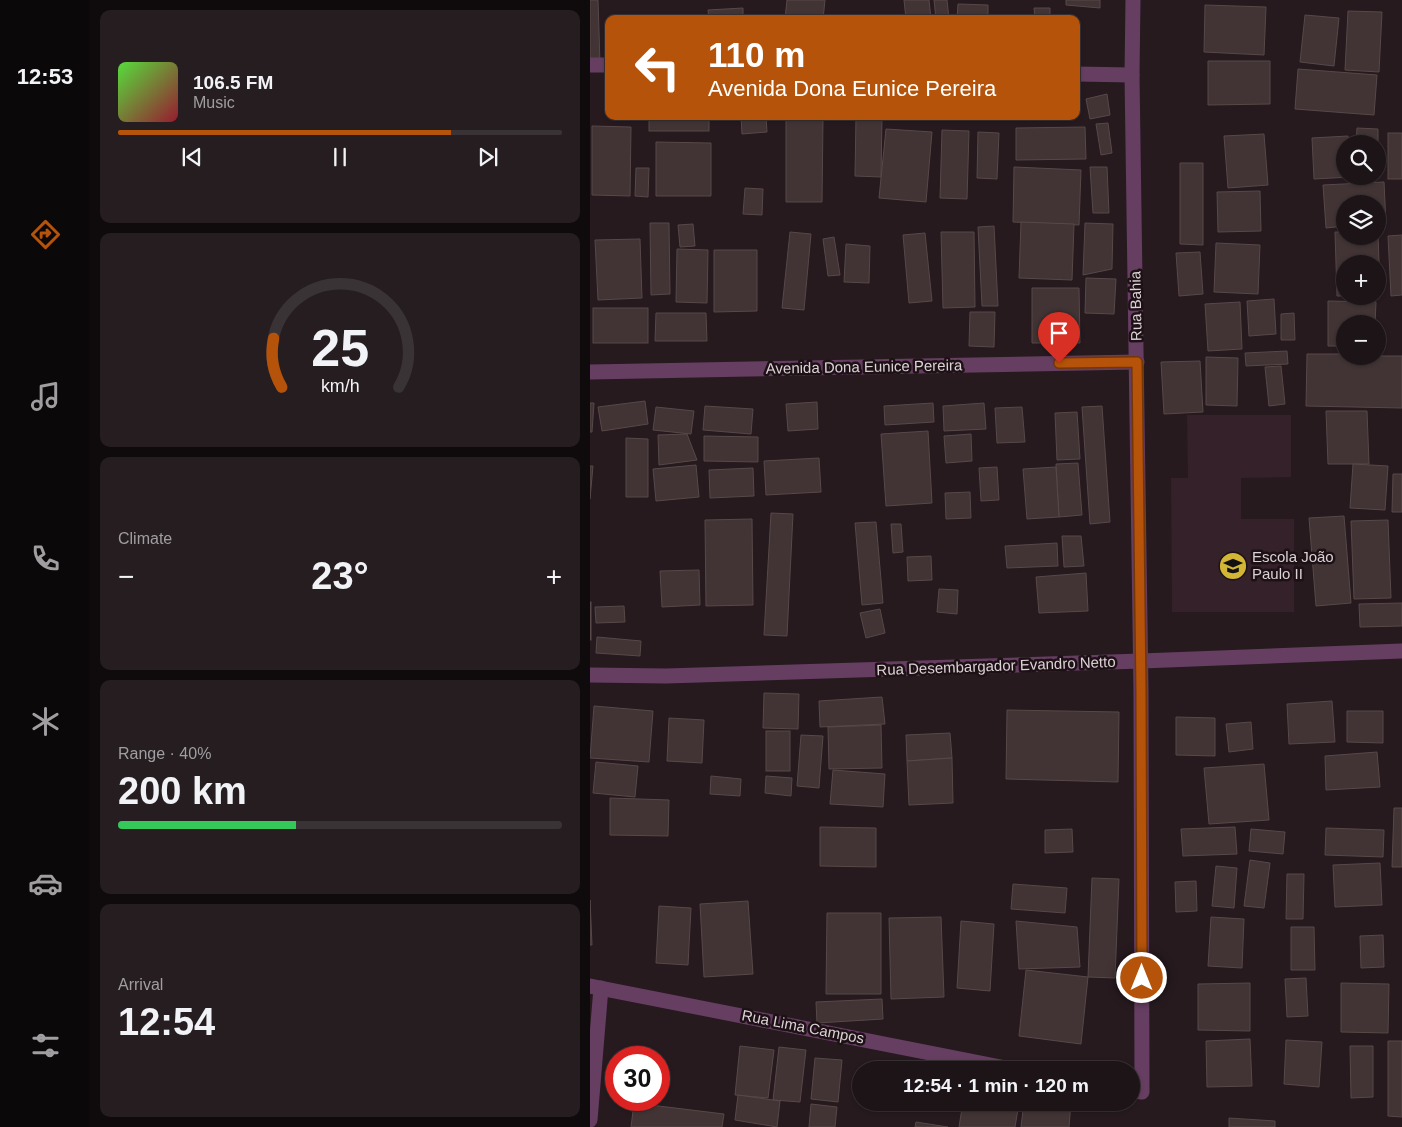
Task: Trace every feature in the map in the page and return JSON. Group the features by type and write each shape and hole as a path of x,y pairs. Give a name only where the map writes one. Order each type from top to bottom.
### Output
{"street":[{"name":"Rua Bahia","path":"1133,0 1132,75 1141,662 1137,1061"},
{"path":"590,65 605,66"},
{"path":"1080,74 1132,75"},
{"name":"Avenida Dona Eunice Pereira","path":"590,372 1137,362"},
{"name":"Rua Desembargador Evandro Netto","path":"590,675 666,676 1141,662 1402,651"},
{"path":"590,1120 596,986"},
{"name":"Rua Lima Campos","path":"596,986 971,1061"}],"shaded area":[{"name":"Escola João Paulo II","path":"1187,415 1291,415 1291,477 1241,478 1241,519 1294,519 1294,612 1172,612 1171,478 1188,478"}],"building":[{"path":"590,0 598,0 600,64 590,64"},
{"path":"787,0 825,0 823,15 785,15"},
{"path":"904,0 929,0 931,15 906,15"},
{"path":"934,0 947,0 949,15 936,15"},
{"path":"1066,0 1100,0 1100,8 1066,5"},
{"path":"958,4 988,5 988,15 957,15"},
{"path":"1205,5 1266,7 1264,55 1204,52"},
{"path":"743,8 743,15 709,15 708,10"},
{"path":"1034,8 1050,8 1050,15 1035,15"},
{"path":"1348,11 1382,12 1379,72 1345,70"},
{"path":"1305,15 1339,18 1334,66 1300,62"},
{"path":"1208,61 1270,61 1270,104 1208,105"},
{"path":"1298,69 1377,75 1374,115 1295,109"},
{"path":"1107,94 1110,115 1090,119 1086,99"},
{"path":"649,120 709,120 709,131 649,131"},
{"path":"741,120 766,120 767,132 742,134"},
{"path":"786,120 823,120 822,202 786,202"},
{"path":"856,120 882,120 881,177 855,176"},
{"path":"1108,123 1112,153 1101,155 1096,124"},
{"path":"592,126 631,127 630,196 592,195"},
{"path":"1085,127 1086,159 1016,160 1016,128"},
{"path":"1357,128 1378,129 1378,135 1357,135"},
{"path":"886,129 932,132 926,202 879,198"},
{"path":"942,130 969,131 967,199 940,198"},
{"path":"978,132 999,133 997,179 977,178"},
{"path":"1388,133 1402,133 1402,179 1388,179"},
{"path":"1264,134 1268,185 1228,188 1224,136"},
{"path":"1336,137 1336,178 1314,179 1312,138"},
{"path":"656,142 711,143 711,196 656,196"},
{"path":"1180,163 1203,163 1203,245 1180,244"},
{"path":"1014,167 1081,170 1079,225 1013,222"},
{"path":"1090,167 1107,167 1109,213 1093,213"},
{"path":"636,168 649,168 648,197 635,196"},
{"path":"1323,185 1384,185 1385,195 1336,195 1336,227 1326,228"},
{"path":"745,188 763,189 762,215 743,214"},
{"path":"1260,191 1261,231 1218,232 1217,192"},
{"path":"1021,222 1074,224 1072,280 1019,278"},
{"path":"650,223 669,223 670,294 651,295"},
{"path":"1085,223 1113,224 1112,269 1083,275"},
{"path":"693,224 695,246 680,247 678,225"},
{"path":"994,226 998,306 982,306 978,227"},
{"path":"790,232 811,234 804,310 782,308"},
{"path":"941,232 974,232 975,307 943,308"},
{"path":"1335,232 1336,245 1378,245 1379,255 1336,255 1336,264"},
{"path":"925,233 932,301 909,303 903,235"},
{"path":"1402,235 1402,295 1391,296 1388,236"},
{"path":"834,237 840,275 828,276 823,239"},
{"path":"640,239 642,298 598,300 595,240"},
{"path":"1216,243 1260,245 1258,294 1214,292"},
{"path":"846,244 870,246 869,283 844,282"},
{"path":"677,249 708,250 707,303 676,302"},
{"path":"714,250 757,250 757,311 714,312"},
{"path":"1200,252 1203,294 1179,296 1176,253"},
{"path":"1086,278 1116,279 1114,314 1085,313"},
{"path":"1032,288 1079,288 1080,343 1032,343"},
{"path":"1274,299 1276,334 1249,336 1247,301"},
{"path":"1328,301 1336,301 1336,305 1376,305 1375,315 1336,315 1336,346 1328,346"},
{"path":"1240,302 1242,349 1208,351 1205,304"},
{"path":"593,308 648,308 648,343 593,343"},
{"path":"970,312 995,312 994,347 969,346"},
{"path":"656,313 706,313 707,341 655,341"},
{"path":"1294,313 1295,340 1281,340 1281,314"},
{"path":"1287,351 1288,364 1246,366 1245,353"},
{"path":"1307,354 1336,354 1336,365 1386,365 1386,356 1402,356 1402,408 1306,406"},
{"path":"1206,357 1238,358 1237,406 1206,405"},
{"path":"1200,361 1203,412 1164,414 1161,362"},
{"path":"1281,366 1285,404 1269,406 1265,367"},
{"path":"645,401 648,424 602,431 598,407"},
{"path":"817,402 818,429 788,431 786,404"},
{"path":"590,403 594,403 592,432 590,432"},
{"path":"933,403 934,422 885,425 884,406"},
{"path":"984,403 986,429 944,431 943,406"},
{"path":"705,406 753,409 751,434 703,430"},
{"path":"1102,406 1110,522 1090,524 1082,407"},
{"path":"656,407 694,411 691,434 653,430"},
{"path":"1022,407 1025,442 997,443 995,408"},
{"path":"1326,411 1367,411 1369,464 1328,464"},
{"path":"1077,412 1080,459 1057,460 1055,413"},
{"path":"928,431 932,503 886,506 881,434"},
{"path":"687,434 697,460 659,465 658,435"},
{"path":"971,434 972,461 946,463 944,436"},
{"path":"704,436 758,437 758,462 704,461"},
{"path":"626,438 648,439 648,497 626,497"},
{"path":"819,458 821,492 766,495 764,461"},
{"path":"1078,463 1082,515 1059,517 1056,464"},
{"path":"1353,464 1388,466 1385,510 1350,508"},
{"path":"696,465 699,497 656,501 653,469"},
{"path":"590,466 593,466 590,499"},
{"path":"997,467 999,500 981,501 979,468"},
{"path":"1056,467 1059,517 1027,519 1023,469"},
{"path":"753,468 754,496 710,498 709,470"},
{"path":"1393,474 1402,474 1402,512 1392,512"},
{"path":"970,492 971,518 946,519 945,493"},
{"path":"771,513 793,514 787,636 764,635"},
{"path":"1344,516 1351,603 1316,606 1309,518"},
{"path":"752,519 753,605 706,606 705,520"},
{"path":"1388,520 1391,598 1354,599 1351,521"},
{"path":"876,522 883,603 862,605 855,523"},
{"path":"891,524 901,524 903,552 893,553"},
{"path":"1062,536 1081,536 1084,566 1064,567"},
{"path":"1057,543 1058,566 1007,568 1005,546"},
{"path":"931,556 932,580 908,581 907,557"},
{"path":"699,570 700,605 662,607 660,571"},
{"path":"1086,573 1088,611 1039,613 1036,577"},
{"path":"939,589 958,590 957,614 937,612"},
{"path":"591,602 591,640 590,640"},
{"path":"1402,603 1402,626 1360,627 1359,604"},
{"path":"624,606 625,622 596,623 595,607"},
{"path":"880,609 885,633 866,638 860,613"},
{"path":"597,637 641,641 640,656 596,653"},
{"path":"764,693 799,694 798,729 763,728"},
{"path":"882,697 885,724 820,727 819,701"},
{"path":"1332,701 1335,742 1289,744 1287,704"},
{"path":"594,706 653,711 649,762 590,758"},
{"path":"1007,710 1119,712 1118,782 1006,779"},
{"path":"1347,711 1383,711 1383,743 1347,742"},
{"path":"1176,717 1215,718 1215,756 1176,755"},
{"path":"669,718 704,720 702,763 667,761"},
{"path":"1251,722 1253,749 1229,752 1226,724"},
{"path":"881,725 882,768 829,769 828,727"},
{"path":"766,731 790,731 790,771 766,771"},
{"path":"950,733 952,758 907,761 906,735"},
{"path":"801,735 823,736 819,788 797,786"},
{"path":"1377,752 1380,787 1326,790 1325,756"},
{"path":"952,758 953,803 909,805 907,761"},
{"path":"596,762 638,766 635,797 593,793"},
{"path":"1264,764 1269,820 1209,824 1204,768"},
{"path":"833,770 885,774 883,807 830,804"},
{"path":"711,776 741,779 740,796 710,794"},
{"path":"766,776 792,778 791,796 765,793"},
{"path":"610,798 669,800 668,836 610,835"},
{"path":"1394,808 1402,808 1402,867 1392,867"},
{"path":"820,827 876,828 876,867 820,866"},
{"path":"1235,827 1237,854 1183,856 1181,829"},
{"path":"1326,828 1384,830 1383,857 1325,855"},
{"path":"1072,829 1073,852 1045,853 1045,830"},
{"path":"1251,829 1285,832 1283,854 1249,851"},
{"path":"1250,860 1270,863 1264,908 1244,906"},
{"path":"1380,863 1382,905 1335,907 1333,865"},
{"path":"1216,866 1237,868 1234,908 1212,906"},
{"path":"1287,874 1304,874 1303,919 1286,919"},
{"path":"1092,878 1119,879 1115,978 1088,977"},
{"path":"1196,881 1197,911 1176,912 1175,882"},
{"path":"1013,884 1067,888 1065,913 1011,909"},
{"path":"590,900 592,945 590,945"},
{"path":"748,901 753,974 704,977 700,904"},
{"path":"659,906 691,908 688,965 656,963"},
{"path":"827,913 881,913 881,994 826,994"},
{"path":"941,917 944,997 891,999 889,918"},
{"path":"1211,917 1244,919 1242,968 1208,966"},
{"path":"961,921 994,924 990,991 957,988"},
{"path":"1016,921 1077,927 1080,967 1019,969"},
{"path":"1291,927 1314,927 1315,970 1291,970"},
{"path":"1383,935 1384,967 1361,968 1360,936"},
{"path":"1026,970 1088,977 1081,1044 1019,1036"},
{"path":"1306,978 1308,1016 1287,1017 1285,979"},
{"path":"1250,983 1250,1031 1198,1030 1198,984"},
{"path":"1341,983 1389,984 1388,1033 1341,1032"},
{"path":"882,999 883,1019 817,1023 816,1002"},
{"path":"1250,1039 1252,1086 1207,1087 1206,1041"},
{"path":"1286,1040 1322,1042 1319,1087 1284,1084"},
{"path":"1388,1041 1402,1041 1402,1117 1388,1116"},
{"path":"740,1046 774,1050 768,1098 735,1095"},
{"path":"1350,1046 1373,1046 1373,1097 1351,1098"},
{"path":"779,1047 806,1050 800,1102 773,1100"},
{"path":"815,1058 842,1060 838,1102 811,1099"},
{"path":"738,1095 780,1101 777,1127 735,1120"},
{"path":"811,1104 837,1107 835,1127 809,1127"},
{"path":"670,1107 724,1114 722,1127 631,1127 633,1111 670,1111"},
{"path":"962,1111 1018,1111 1015,1127 959,1127"},
{"path":"1023,1111 1070,1111 1069,1127 1021,1127"},
{"path":"1229,1118 1275,1121 1275,1127 1229,1127"},
{"path":"916,1122 948,1127 915,1127"}],"place":[{"name":"Escola João Paulo II","path":"1233,566"}],"route":[{"path":"1059,363 1137,362 1142,978"}]}
